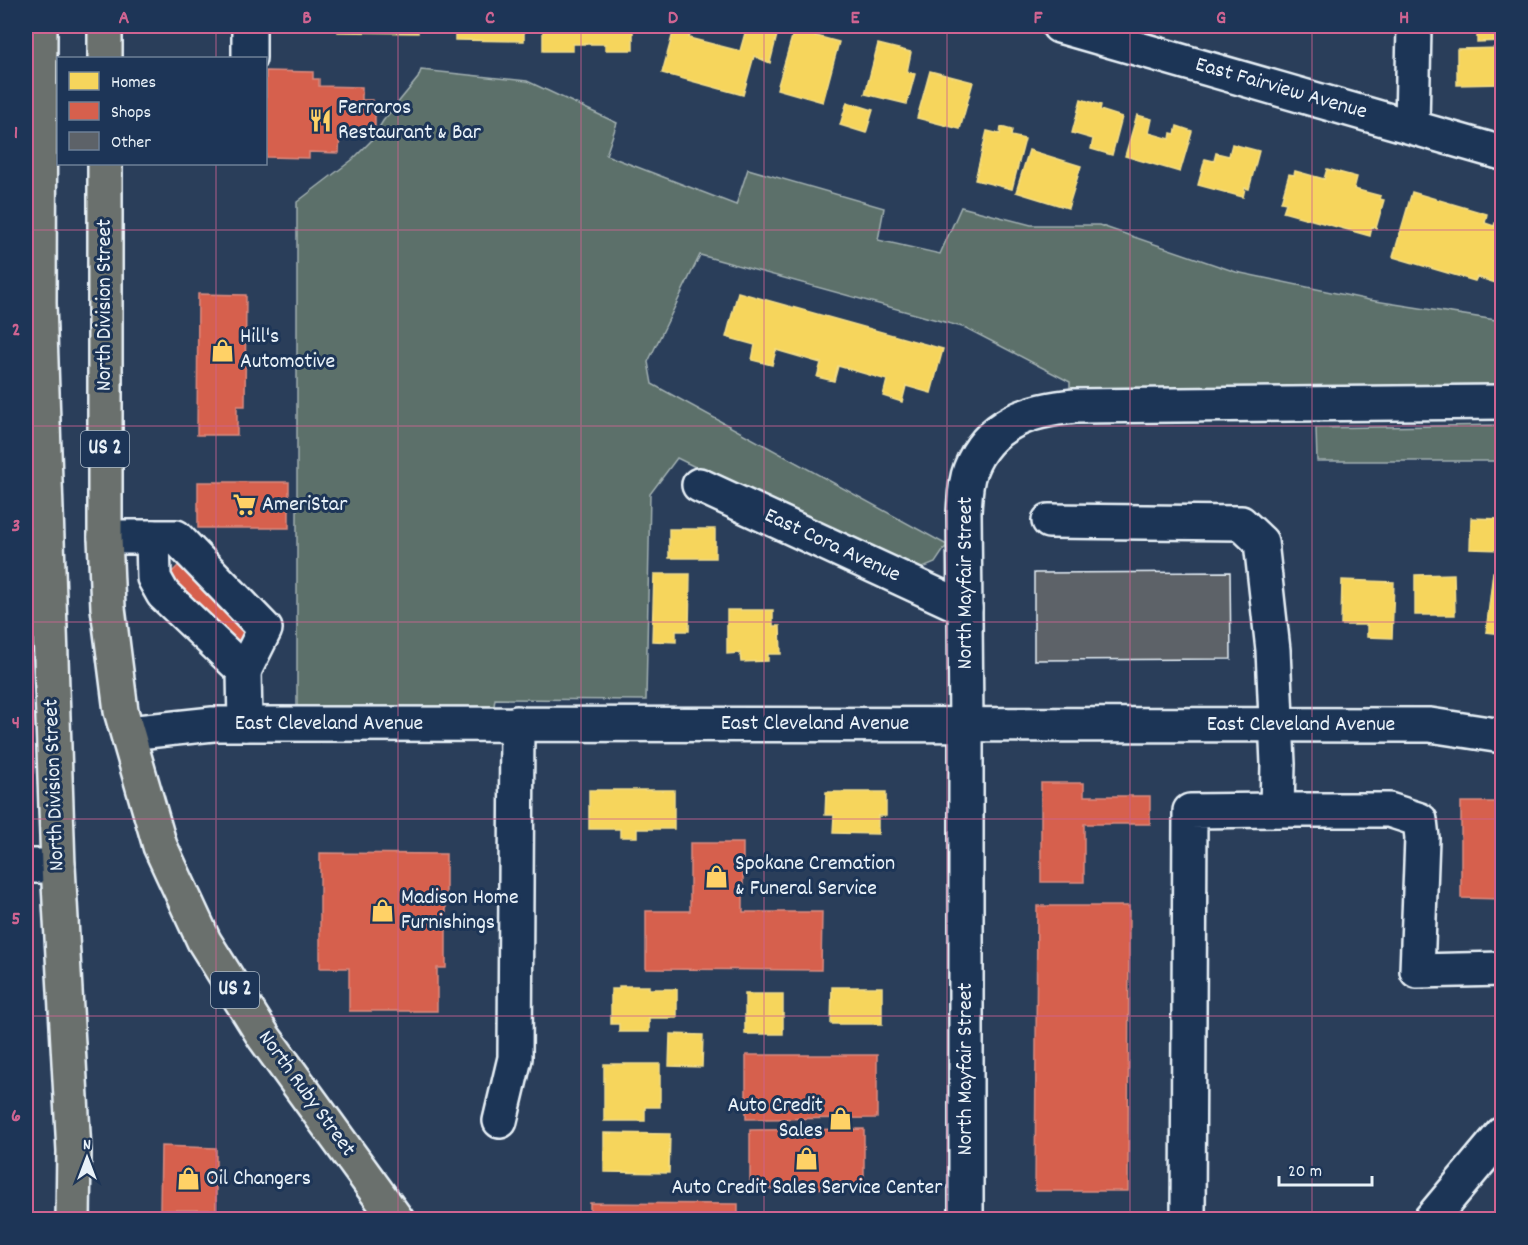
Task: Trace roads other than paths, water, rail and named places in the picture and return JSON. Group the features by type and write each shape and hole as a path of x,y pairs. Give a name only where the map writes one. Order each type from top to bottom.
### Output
{"main road":[{"name":"North Division Street","path":"40,26 39,303 58,866 74,1151 73,1220"},
{"path":"105,26 105,57"},
{"name":"North Division Street","path":"105,165 105,537 112,650 121,711 128,733"},
{"name":"North Ruby Street","path":"128,733 160,846 204,941 264,1037 397,1220"}],"street":[{"path":"249,26 249,57"},
{"name":"East Fairview Avenue","path":"1059,26 1503,153"},
{"path":"1412,126 1414,26"},
{"name":"North Mayfair Street","path":"966,1220 964,512 970,471 979,453 995,434 1010,422 1050,408 1503,402"},
{"name":"East Cora Avenue","path":"699,485 965,608"},
{"path":"1049,521 1241,523 1261,542 1273,650 1277,810"},
{"path":"105,537 176,537 265,629 244,671 245,724"},
{"path":"153,537 154,578 163,594 244,671"},
{"path":"500,1121 515,1058 518,723"},
{"name":"East Cleveland Avenue","path":"128,733 213,724 518,723 1430,725 1503,736"},
{"path":"1188,1220 1190,811 1389,810 1420,820 1422,838 1416,971 1503,969"},
{"path":"26,866 58,866"},
{"path":"1430,1220 1503,1134"}],"place":[{"name":"Ferraros Restaurant & Bar","path":"320,121"},
{"name":"Hill's Automotive","path":"222,350"},
{"name":"AmeriStar","path":"244,505"},
{"name":"Spokane Cremation & Funeral Service","path":"717,877"},
{"name":"Madison Home Furnishings","path":"383,911"},
{"name":"Auto Credit Sales","path":"841,1119"},
{"name":"Auto Credit Sales Service Center","path":"807,1159"},
{"name":"Oil Changers","path":"188,1179"}]}
